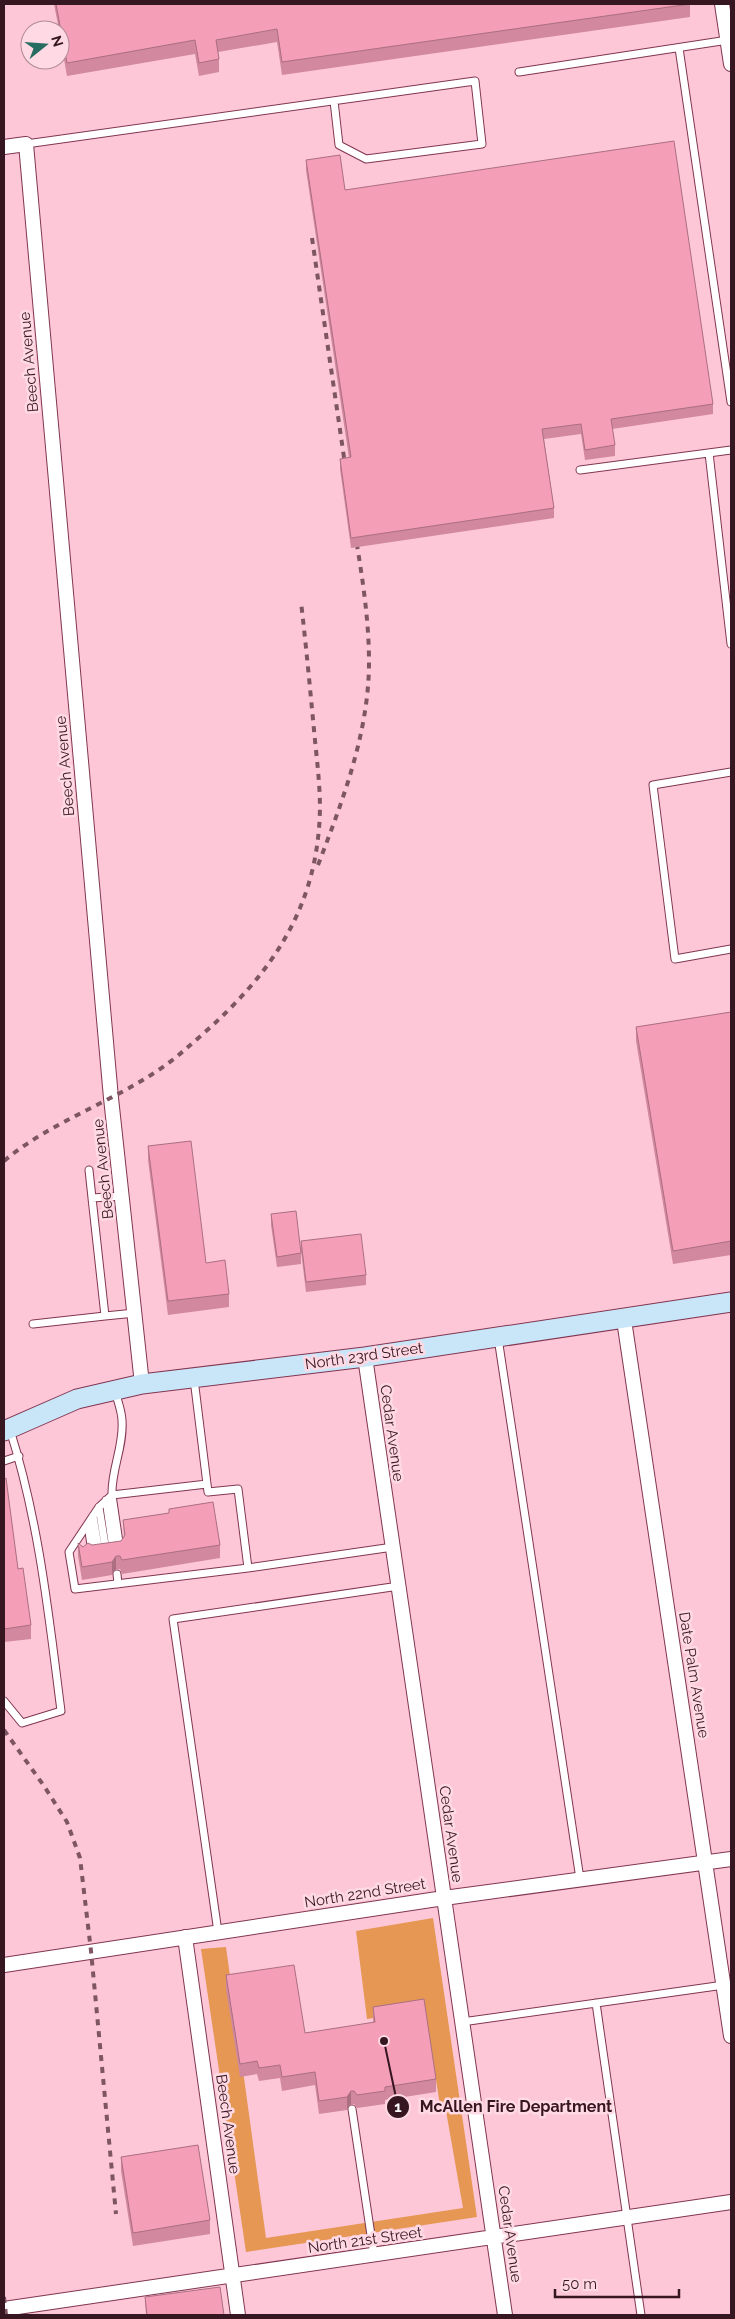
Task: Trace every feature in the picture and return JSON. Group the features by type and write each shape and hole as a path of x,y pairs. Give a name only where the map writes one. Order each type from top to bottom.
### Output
{"main road":[{"name":"North 23rd Street","path":"7,1430 77,1398 142,1384 498,1338 731,1302"}],"street":[{"path":"722,4 728,21 731,64"},
{"path":"4,147 26,144"},
{"name":"Beech Avenue","path":"26,144 110,1088 142,1384"},
{"name":"Date Palm Avenue","path":"624,1320 731,2036"},
{"name":"Cedar Avenue","path":"365,1356 505,2315"},
{"name":"North 22nd Street","path":"4,1964 444,1898 731,1859"},
{"name":"Beech Avenue","path":"186,1937 238,2315"},
{"name":"North 21st Street","path":"4,2309 731,2202"}],"lane":[{"path":"519,72 728,40"},
{"path":"678,48 731,402"},
{"path":"26,144 475,81 482,144 366,159 340,144 334,101"},
{"path":"580,470 731,450"},
{"path":"709,453 731,644"},
{"path":"731,772 653,785 675,959 731,949"},
{"path":"88,1170 105,1316"},
{"path":"92,1198 122,1196"},
{"path":"33,1324 134,1313"},
{"path":"498,1338 580,1879"},
{"path":"194,1378 208,1492 238,1489 248,1568"},
{"path":"106,1551 109,1498 120,1446 122,1420 115,1390"},
{"path":"4,1701 22,1724 61,1711 32,1513 19,1456 7,1430"},
{"path":"4,1461 19,1456"},
{"path":"207,1484 109,1498 99,1506 69,1552 75,1589 248,1568 393,1547"},
{"path":"99,1506 106,1551"},
{"path":"93,1516 106,1551"},
{"path":"88,1524 106,1551"},
{"path":"80,1535 82,1545"},
{"path":"107,1585 110,1576"},
{"path":"107,1585 110,1576"},
{"path":"107,1585 110,1576"},
{"path":"87,1579 107,1585"},
{"path":"218,1932 173,1619 398,1586"},
{"path":"462,2022 724,1985"},
{"path":"596,2003 641,2315"},
{"path":"352,2109 374,2255"}],"shaded area":[{"path":"433,1918 477,2217 246,2252 201,1949 226,1947 266,2238 463,2208 445,2105 440,2105 425,2011 367,2019 356,1931"}],"building":[{"path":"56,4 690,4 282,62 277,29 216,40 219,59 199,63 195,40 70,62 70,20 59,20"},
{"path":"674,141 713,404 611,419 615,445 585,450 581,424 542,429 554,508 351,538 340,459 351,457 306,160 340,155 345,190"},
{"path":"731,1012 731,1241 673,1251 636,1027"},
{"path":"191,1141 206,1263 225,1260 229,1294 168,1301 148,1146"},
{"path":"296,1211 301,1253 277,1257 271,1214"},
{"path":"361,1234 366,1275 306,1282 301,1241"},
{"path":"6,1478 18,1569 23,1568 31,1625 4,1629 4,1479"},
{"path":"213,1502 220,1545 122,1560 120,1556 116,1556 112,1562 82,1567 78,1543 83,1547 88,1543 92,1545 121,1541 125,1535 123,1520 169,1513 169,1509"},
{"path":"294,1965 305,2033 375,2022 373,2007 424,1999 436,2079 385,2087 385,2091 357,2095 354,2091 351,2091 347,2097 319,2101 315,2072 282,2077 280,2065 259,2068 257,2061 240,2064 226,1975"},
{"path":"198,2145 210,2220 133,2233 121,2157"},
{"path":"220,2287 224,2315 147,2315 145,2297"}],"railway":[{"path":"312,238 346,471"},
{"path":"318,865 337,816 353,765 365,714 368,688 368,630 363,581 355,533"},
{"path":"4,1161 40,1136 119,1094 175,1058 227,1012 248,990 266,967 296,917 307,889 315,860 320,816 318,767 301,602"},
{"path":"4,1730 67,1822 80,1858 91,1951 116,2214"},
{"path":"4,2297 6,2315"}],"place":[{"name":"McAllen Fire Department","path":"384,2041"}]}
